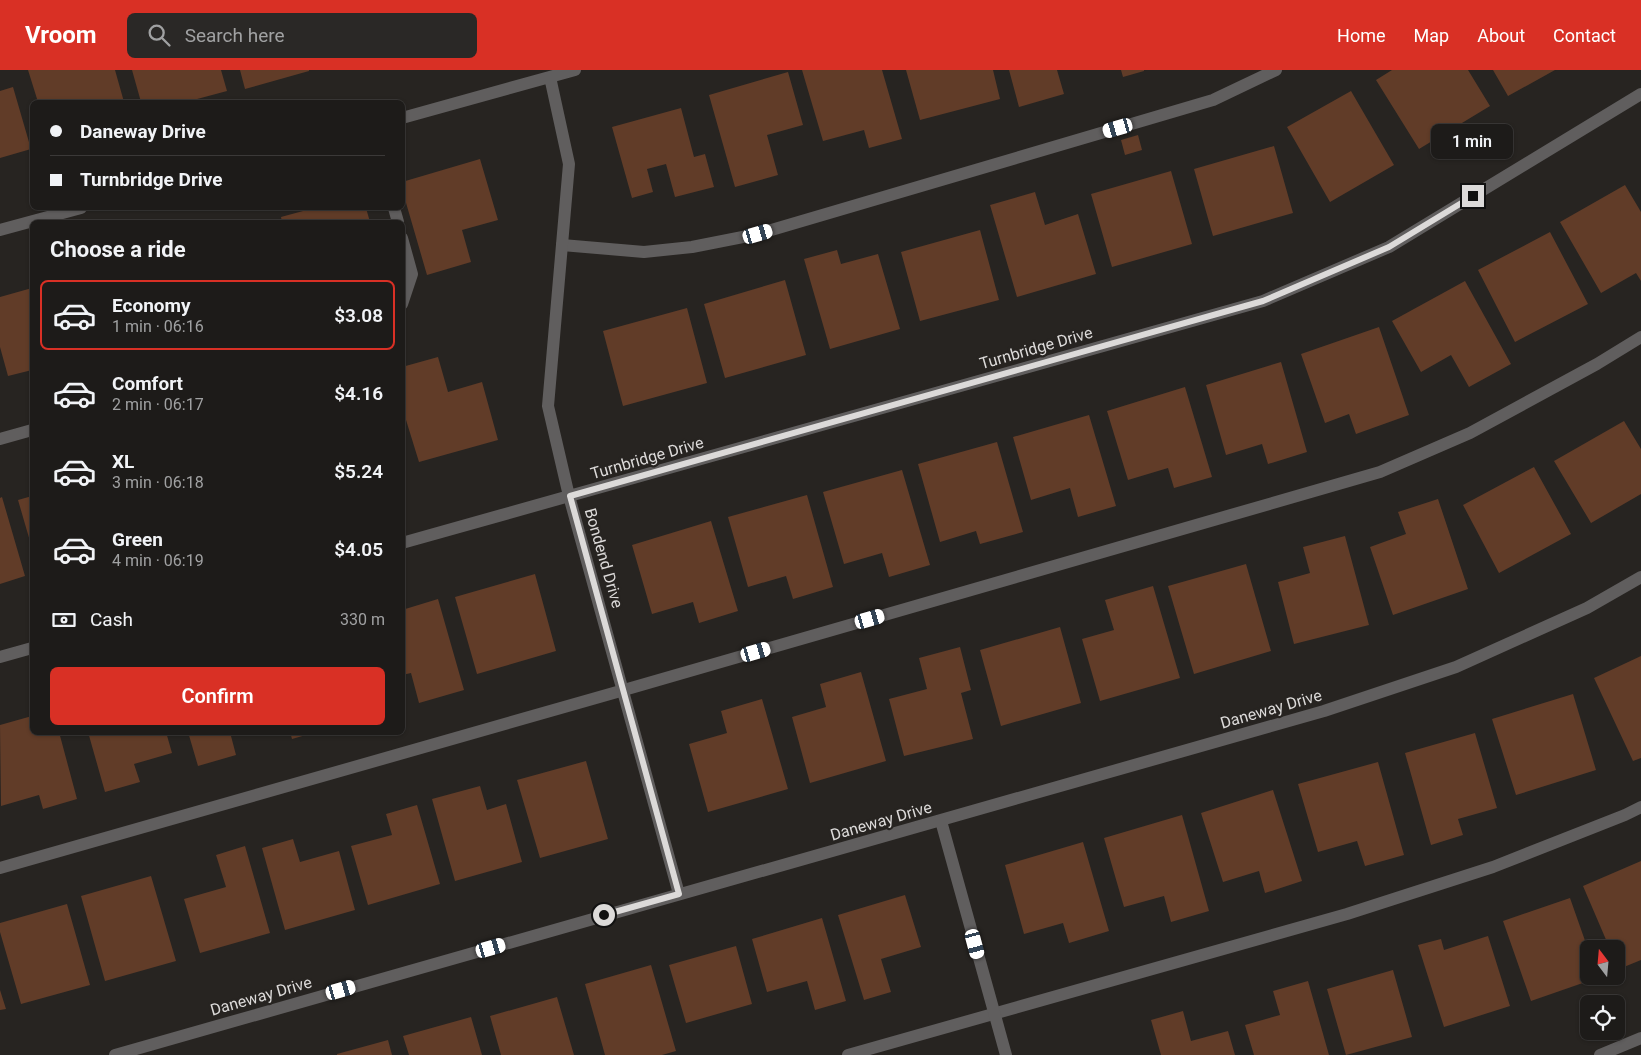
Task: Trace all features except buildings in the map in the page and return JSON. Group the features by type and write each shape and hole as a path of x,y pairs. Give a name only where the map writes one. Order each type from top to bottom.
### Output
{"street":[{"path":"405,117 575,70"},
{"path":"562,245 644,252 692,247 758,234 1213,100 1276,70"},
{"name":"Bondend Drive","path":"550,77 569,164 548,406 570,496 679,894"},
{"name":"Turnbridge Drive","path":"405,542 1263,301 1389,247 1641,94"},
{"path":"37,220 74,210"},
{"path":"0,230 30,222"},
{"path":"405,249 412,274 405,295"},
{"path":"0,868 1380,472 1470,433 1597,364 1641,337"},
{"path":"0,439 30,431"},
{"name":"Daneway Drive","path":"115,1055 1324,711 1456,666 1587,608 1641,576"},
{"path":"0,657 30,649"},
{"path":"848,1055 1347,914 1493,866 1625,815 1641,807"},
{"path":"941,821 1006,1055"},
{"path":"1600,1055 1641,1038"}],"route":[{"path":"604,915 679,894 570,496 1263,301 1389,247 1473,196"}]}
